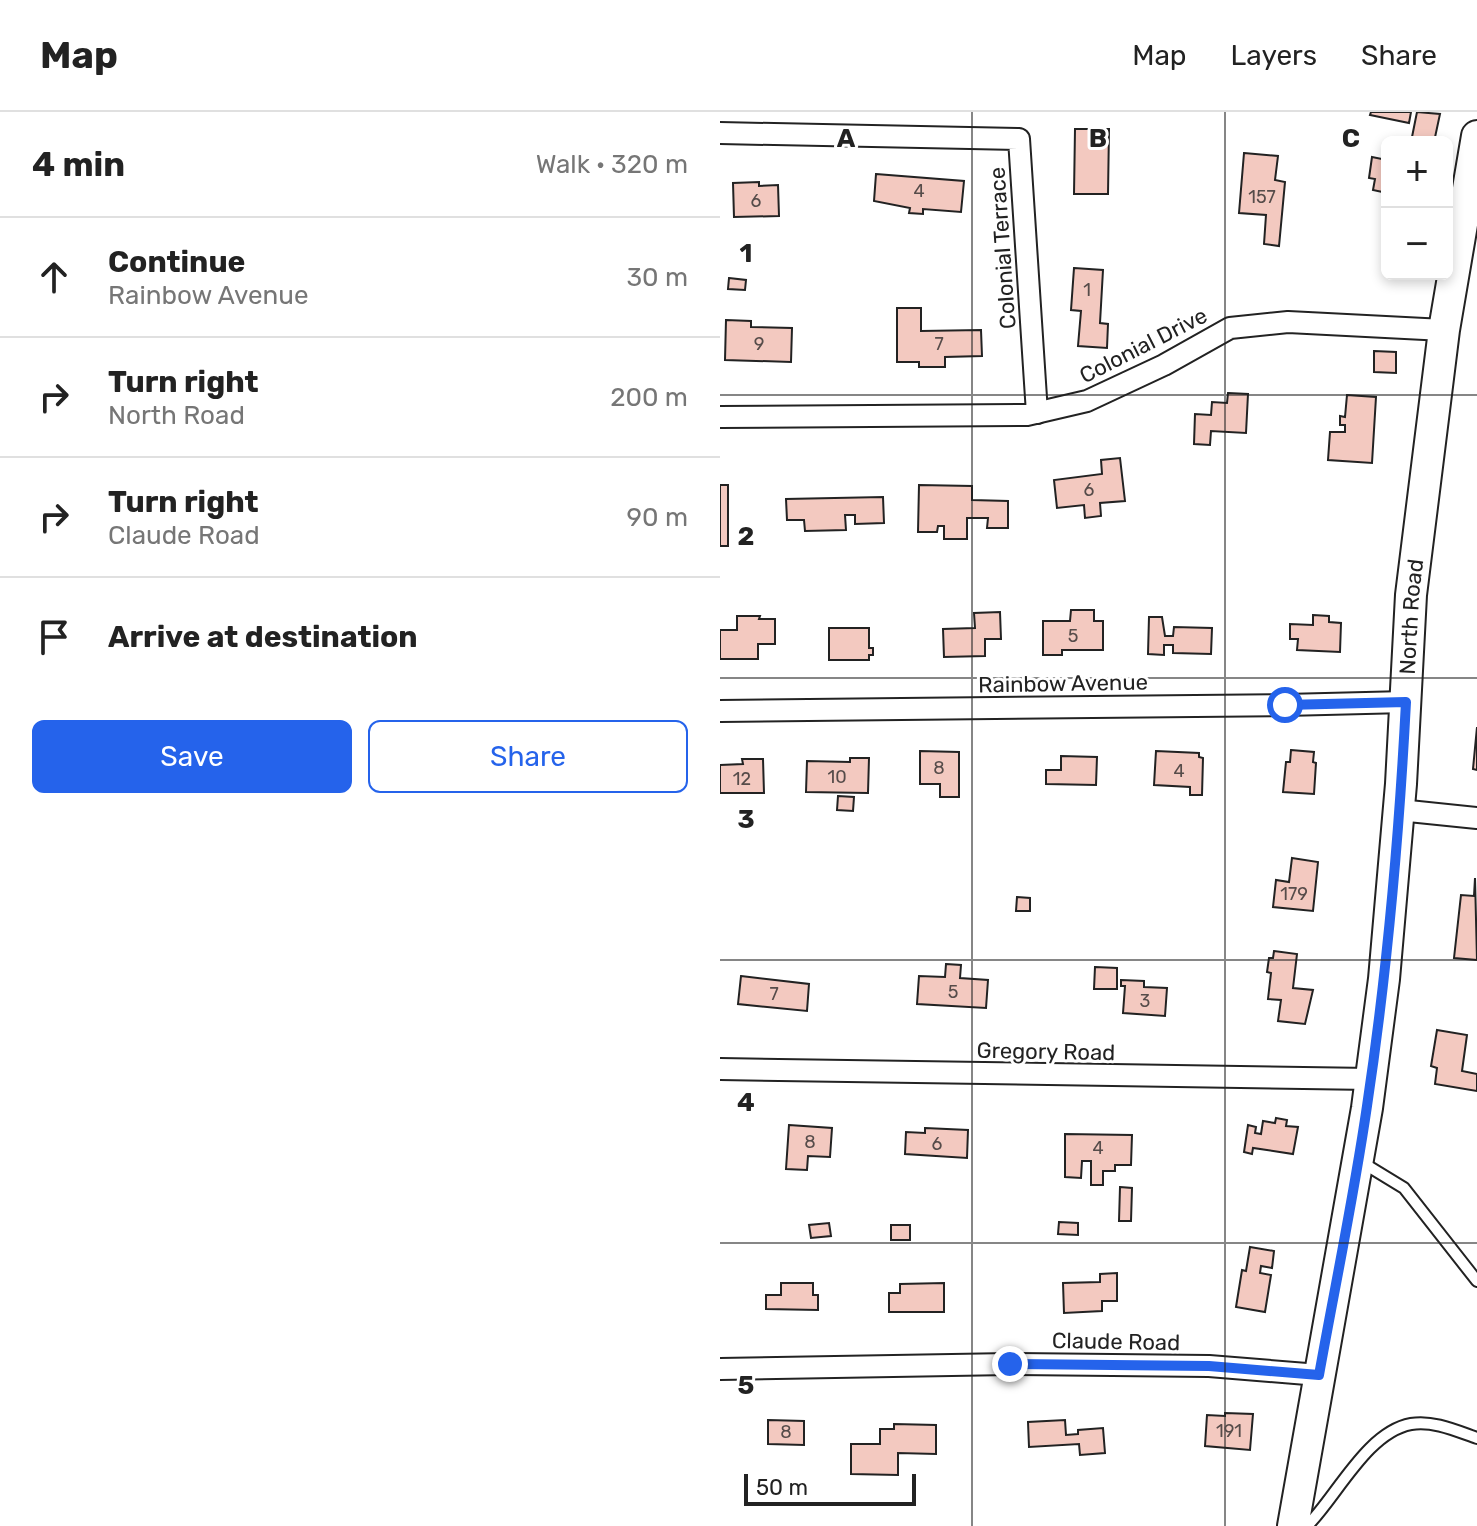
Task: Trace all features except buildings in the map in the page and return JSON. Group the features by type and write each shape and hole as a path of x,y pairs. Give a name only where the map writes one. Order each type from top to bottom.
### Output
{"main road":[{"name":"North Road","path":"1293,1526 1371,1079 1384,979 1399,810 1411,595 1444,330 1466,267 1477,136"}],"street":[{"name":"Colonial Terrace","path":"720,133 1019,139 1037,413"},
{"name":"Colonial Drive","path":"720,417 1037,413 1087,401 1164,365 1230,328 1288,322 1444,330"},
{"name":"Rainbow Avenue","path":"720,711 1406,702"},
{"path":"1399,810 1477,818"},
{"name":"Gregory Road","path":"720,1069 1371,1079"},
{"name":"Claude Road","path":"720,1369 1010,1364 1209,1366 1319,1375"}],"lane":[{"path":"1358,1159 1404,1188 1477,1281"},
{"path":"1307,1526 1383,1436 1412,1424 1447,1427 1477,1438"}],"route":[{"path":"1010,1364 1209,1366 1319,1375 1367,1108 1384,979 1406,702 1285,705"}]}
